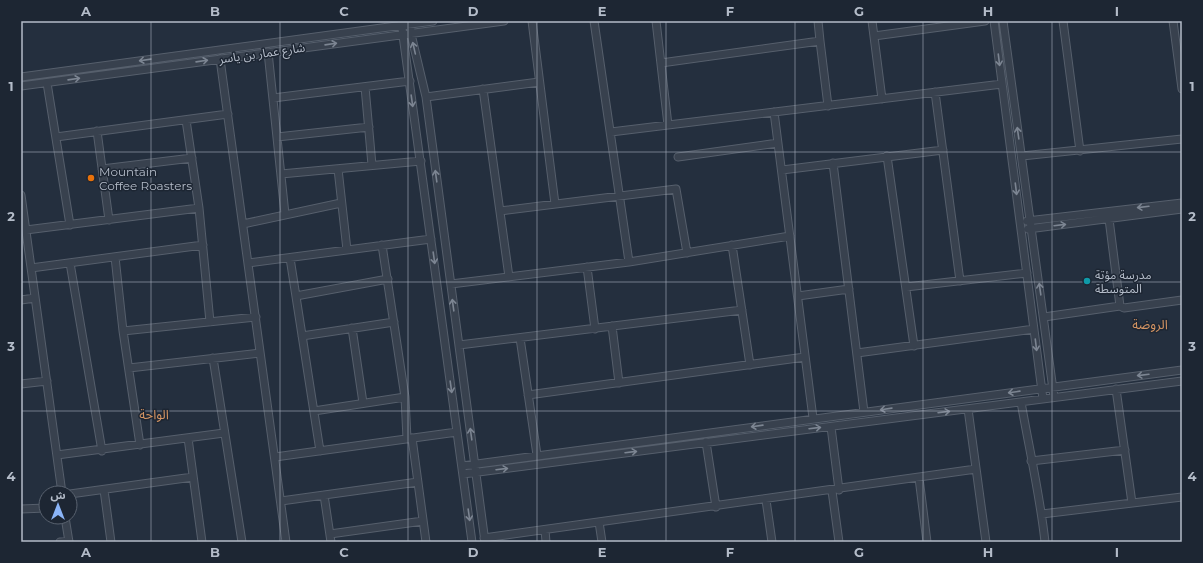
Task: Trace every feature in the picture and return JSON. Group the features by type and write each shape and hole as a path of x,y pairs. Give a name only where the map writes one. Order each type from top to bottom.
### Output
{"street":[{"name":"شارع عمار بن ياسر","path":"21,77 402,23 433,21"},
{"name":"شارع عمار بن ياسر","path":"21,86 504,21"},
{"path":"532,21 555,204"},
{"path":"594,21 629,262"},
{"path":"656,21 668,125"},
{"path":"818,21 828,106"},
{"path":"872,21 882,99"},
{"path":"874,36 984,21"},
{"path":"994,21 1043,399"},
{"path":"1003,21 1054,386 1054,397"},
{"path":"1063,21 1080,151"},
{"path":"1173,21 1180,65 1182,90"},
{"path":"402,23 472,542"},
{"path":"411,23 411,34 426,97 485,540 599,522 766,500 976,469"},
{"path":"661,63 820,41"},
{"path":"268,52 286,214"},
{"path":"220,59 286,542"},
{"path":"273,98 410,81"},
{"path":"426,97 539,82"},
{"path":"47,83 70,225"},
{"path":"611,132 1002,84"},
{"path":"365,87 372,166"},
{"path":"483,89 509,277"},
{"path":"935,92 960,281"},
{"path":"774,112 813,418"},
{"path":"56,137 228,114"},
{"path":"186,120 199,208 210,322"},
{"path":"277,137 369,127"},
{"path":"97,131 109,220"},
{"path":"1022,156 1182,139"},
{"path":"678,157 778,143"},
{"path":"782,170 943,150"},
{"path":"887,156 914,346"},
{"path":"102,169 192,158"},
{"path":"281,174 420,161"},
{"path":"833,163 864,412"},
{"path":"338,169 347,250"},
{"path":"500,211 620,194 676,189 687,253"},
{"path":"21,195 61,485"},
{"path":"1020,222 1182,202"},
{"path":"243,224 341,203"},
{"path":"26,230 199,208"},
{"path":"1021,230 1182,209"},
{"path":"1109,219 1120,306"},
{"path":"450,284 629,262 790,236"},
{"path":"248,263 431,239"},
{"path":"31,268 203,245"},
{"path":"382,245 426,542"},
{"path":"732,246 750,365"},
{"path":"115,256 123,331 140,445"},
{"path":"290,258 320,451"},
{"path":"70,263 102,451"},
{"path":"587,267 595,328"},
{"path":"906,287 1027,273"},
{"path":"296,296 388,279"},
{"path":"798,296 849,289"},
{"path":"21,300 35,298"},
{"path":"1044,317 1120,306 1124,308 1182,300"},
{"path":"459,346 742,310"},
{"path":"123,331 256,317"},
{"path":"302,336 394,322"},
{"path":"612,326 619,383"},
{"path":"352,328 363,403"},
{"path":"857,353 1034,328"},
{"path":"520,338 537,455"},
{"path":"129,368 260,353"},
{"path":"528,395 806,357"},
{"path":"213,358 242,542"},
{"path":"462,466 474,463 1182,370"},
{"path":"21,384 47,381"},
{"path":"463,474 1182,381"},
{"path":"1116,389 1132,504"},
{"path":"314,411 405,397"},
{"path":"1021,402 1042,514 1045,542"},
{"path":"968,409 986,542"},
{"path":"831,426 839,542"},
{"path":"275,457 458,432"},
{"path":"57,455 102,451 224,433"},
{"path":"188,438 202,542"},
{"path":"706,442 716,507"},
{"path":"1031,461 1125,450"},
{"path":"78,493 194,477"},
{"path":"919,478 927,542"},
{"path":"280,501 418,482"},
{"path":"104,490 111,542"},
{"path":"324,495 331,542"},
{"path":"1042,514 1182,497"},
{"path":"766,500 772,542"},
{"path":"21,508 38,508"},
{"path":"330,534 423,521"},
{"path":"599,522 602,542"},
{"path":"60,542 69,541 66,525"},
{"path":"544,530 546,542"}],"place":[{"name":"Mountain Coffee Roasters","path":"91,178"},
{"name":"مدرسة مؤتة المتوسطة","path":"1087,281"}],"district":[{"name":"الروضة","path":"1150,324"},
{"name":"الواحة","path":"154,414"}]}
